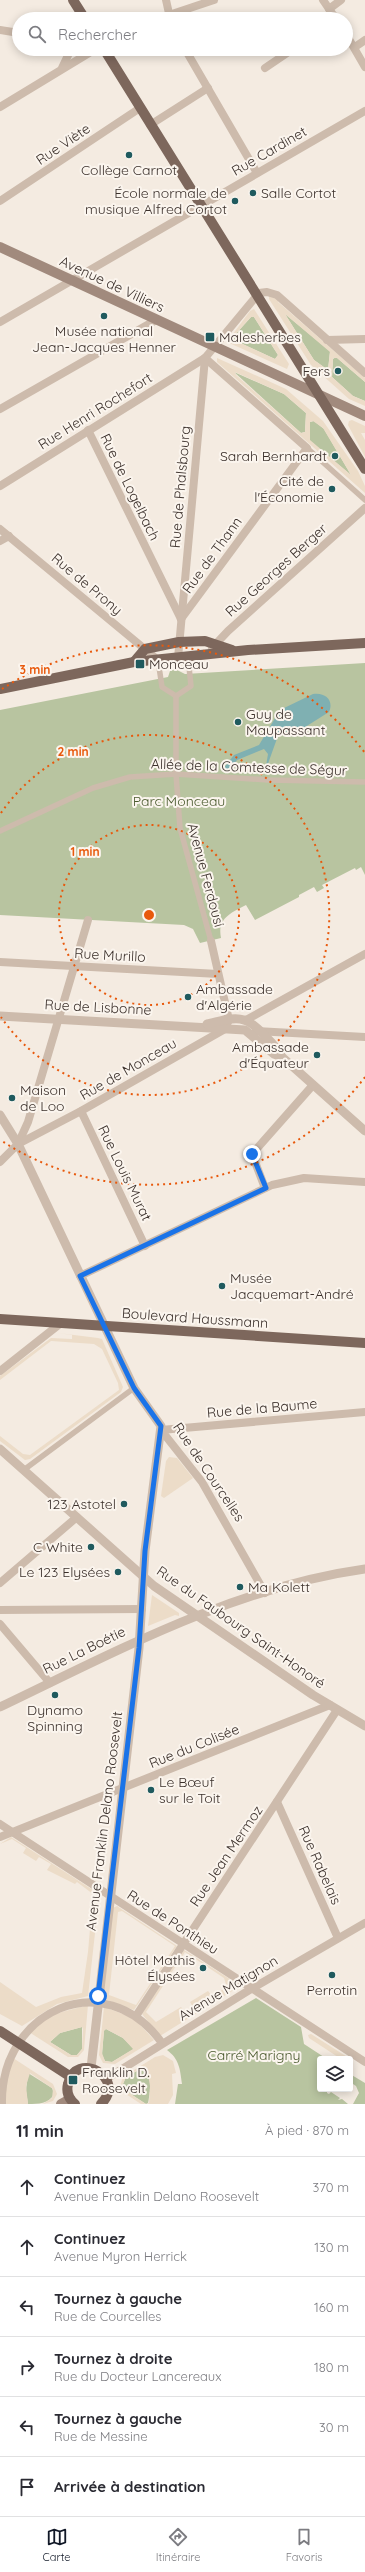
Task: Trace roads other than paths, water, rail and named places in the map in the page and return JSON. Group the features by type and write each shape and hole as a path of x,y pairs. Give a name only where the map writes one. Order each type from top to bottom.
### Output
{"main road":[{"path":"73,0 80,12"},
{"path":"108,56 365,469"},
{"name":"Avenue de Villiers","path":"0,248 365,416"},
{"path":"134,662 145,649 179,642 204,641 236,651"},
{"path":"0,689 134,662 236,651 365,643"},
{"name":"Boulevard Haussmann","path":"0,1319 365,1343"},
{"path":"0,2031 71,2077"},
{"path":"69,2102 67,2086 71,2077 79,2070 91,2068 99,2071 106,2078 108,2087 106,2103"}],"street":[{"path":"166,0 169,12"},
{"path":"183,12 214,0"},
{"path":"323,0 331,12"},
{"path":"329,9 341,0"},
{"path":"0,30 12,32"},
{"path":"355,48 365,40"},
{"path":"353,45 365,67"},
{"path":"62,68 66,56"},
{"path":"0,107 83,56"},
{"path":"189,56 257,173"},
{"path":"266,68 283,56"},
{"path":"150,125 208,88"},
{"name":"Rue Viète","path":"0,201 140,108"},
{"name":"Rue Cardinet","path":"0,322 365,111"},
{"path":"365,373 277,295 267,292 256,295 213,346 205,358 365,500"},
{"path":"0,409 156,320"},
{"path":"327,340 365,339"},
{"name":"Rue Henri Rochefort","path":"0,486 205,358"},
{"name":"Rue de Phalsbourg","path":"183,657 179,642 205,358"},
{"name":"Rue de Logelbach","path":"88,430 181,619"},
{"name":"Rue de Thann","path":"181,619 307,448"},
{"name":"Rue Georges Berger","path":"206,655 228,631 365,508"},
{"name":"Rue de Prony","path":"0,529 158,660"},
{"path":"0,542 9,536"},
{"path":"158,660 162,687 176,696 191,686 183,657"},
{"name":"Avenue Ferdousi","path":"176,696 176,774 180,828 211,940"},
{"name":"Allée de la Comtesse de Ségur","path":"0,831 69,799 115,780 146,775 176,774 268,780 365,782"},
{"path":"0,1162 18,1144 28,1122 88,920"},
{"path":"211,940 227,1024"},
{"path":"227,1024 246,1020 365,954"},
{"name":"Rue Murillo","path":"0,962 218,974"},
{"name":"Rue de Lisbonne","path":"0,1016 58,1018 194,1027 227,1024"},
{"path":"246,1020 279,1049 282,1057"},
{"path":"227,1024 245,1030 365,1037"},
{"name":"Rue de Monceau","path":"18,1144 81,1112 227,1024"},
{"path":"245,1030 274,1054 282,1057 365,1131"},
{"path":"266,1188 252,1154 313,1085"},
{"name":"Rue Louis Murat","path":"81,1112 145,1246"},
{"name":"Rue de Courcelles","path":"0,1116 18,1144 103,1326 134,1388 161,1423 161,1430 202,1482 265,1593"},
{"path":"80,1276 266,1188 304,1178 365,1182"},
{"path":"0,1371 61,1323"},
{"path":"25,1469 134,1388"},
{"name":"Rue de la Baume","path":"161,1430 365,1412"},
{"name":"Avenue Franklin Delano Roosevelt","path":"91,2068 109,1896 140,1638 143,1576 161,1430"},
{"name":"Rue du Faubourg Saint-Honoré","path":"0,1448 143,1576 334,1707 365,1726"},
{"path":"0,1583 77,1518"},
{"name":"Rue La Boétie","path":"0,1707 140,1638 198,1615 332,1573 365,1568"},
{"path":"0,1610 142,1609"},
{"path":"0,1624 50,1683"},
{"name":"Rue du Colisée","path":"0,1837 334,1707"},
{"name":"Rue Jean Mermoz","path":"136,2016 182,1944 277,1802 334,1707"},
{"path":"355,1720 365,1718"},
{"name":"Rue Rabelais","path":"277,1802 338,1938"},
{"name":"Rue de Ponthieu","path":"0,1824 251,1989 365,2061"},
{"name":"Avenue Matignon","path":"106,2078 251,1989 365,1923"},
{"path":"2,2104 3,2070 15,2041 30,2024 47,2012 75,2003 97,2002 118,2007 136,2016 145,2023 162,2043"}],"water":[{"path":"313,694 322,694 328,698 330,701 329,712 302,729 279,733 265,772 268,754 264,749 237,760 230,769 223,769 234,755 259,745 280,710"}],"place":[{"name":"Collège Carnot","path":"129,155"},
{"name":"Salle Cortot","path":"253,193"},
{"name":"École normale de musique Alfred Cortot","path":"235,201"},
{"name":"Musée national Jean-Jacques Henner","path":"104,316"},
{"name":"Malesherbes","path":"210,337"},
{"name":"Fers","path":"338,371"},
{"name":"Sarah Bernhardt","path":"335,456"},
{"name":"Cité de l'Économie","path":"332,489"},
{"name":"Monceau","path":"140,664"},
{"name":"Guy de Maupassant","path":"238,722"},
{"name":"Ambassade d'Algérie","path":"188,997"},
{"name":"Ambassade d'Équateur","path":"317,1055"},
{"name":"Maison de Loo","path":"12,1098"},
{"name":"Musée Jacquemart-André","path":"222,1286"},
{"name":"123 Astotel","path":"124,1504"},
{"name":"C White","path":"91,1547"},
{"name":"Le 123 Elysées","path":"118,1572"},
{"name":"Ma Kolett","path":"240,1587"},
{"name":"Dynamo Spinning","path":"55,1695"},
{"name":"Le Bœuf sur le Toit","path":"151,1790"},
{"name":"Hôtel Mathis Élysées","path":"203,1968"},
{"name":"Perrotin","path":"332,1975"},
{"name":"Franklin D. Roosevelt","path":"73,2080"}],"park label":[{"name":"Parc Monceau","path":"179,801"},
{"name":"Carré Marigny","path":"254,2055"}]}
